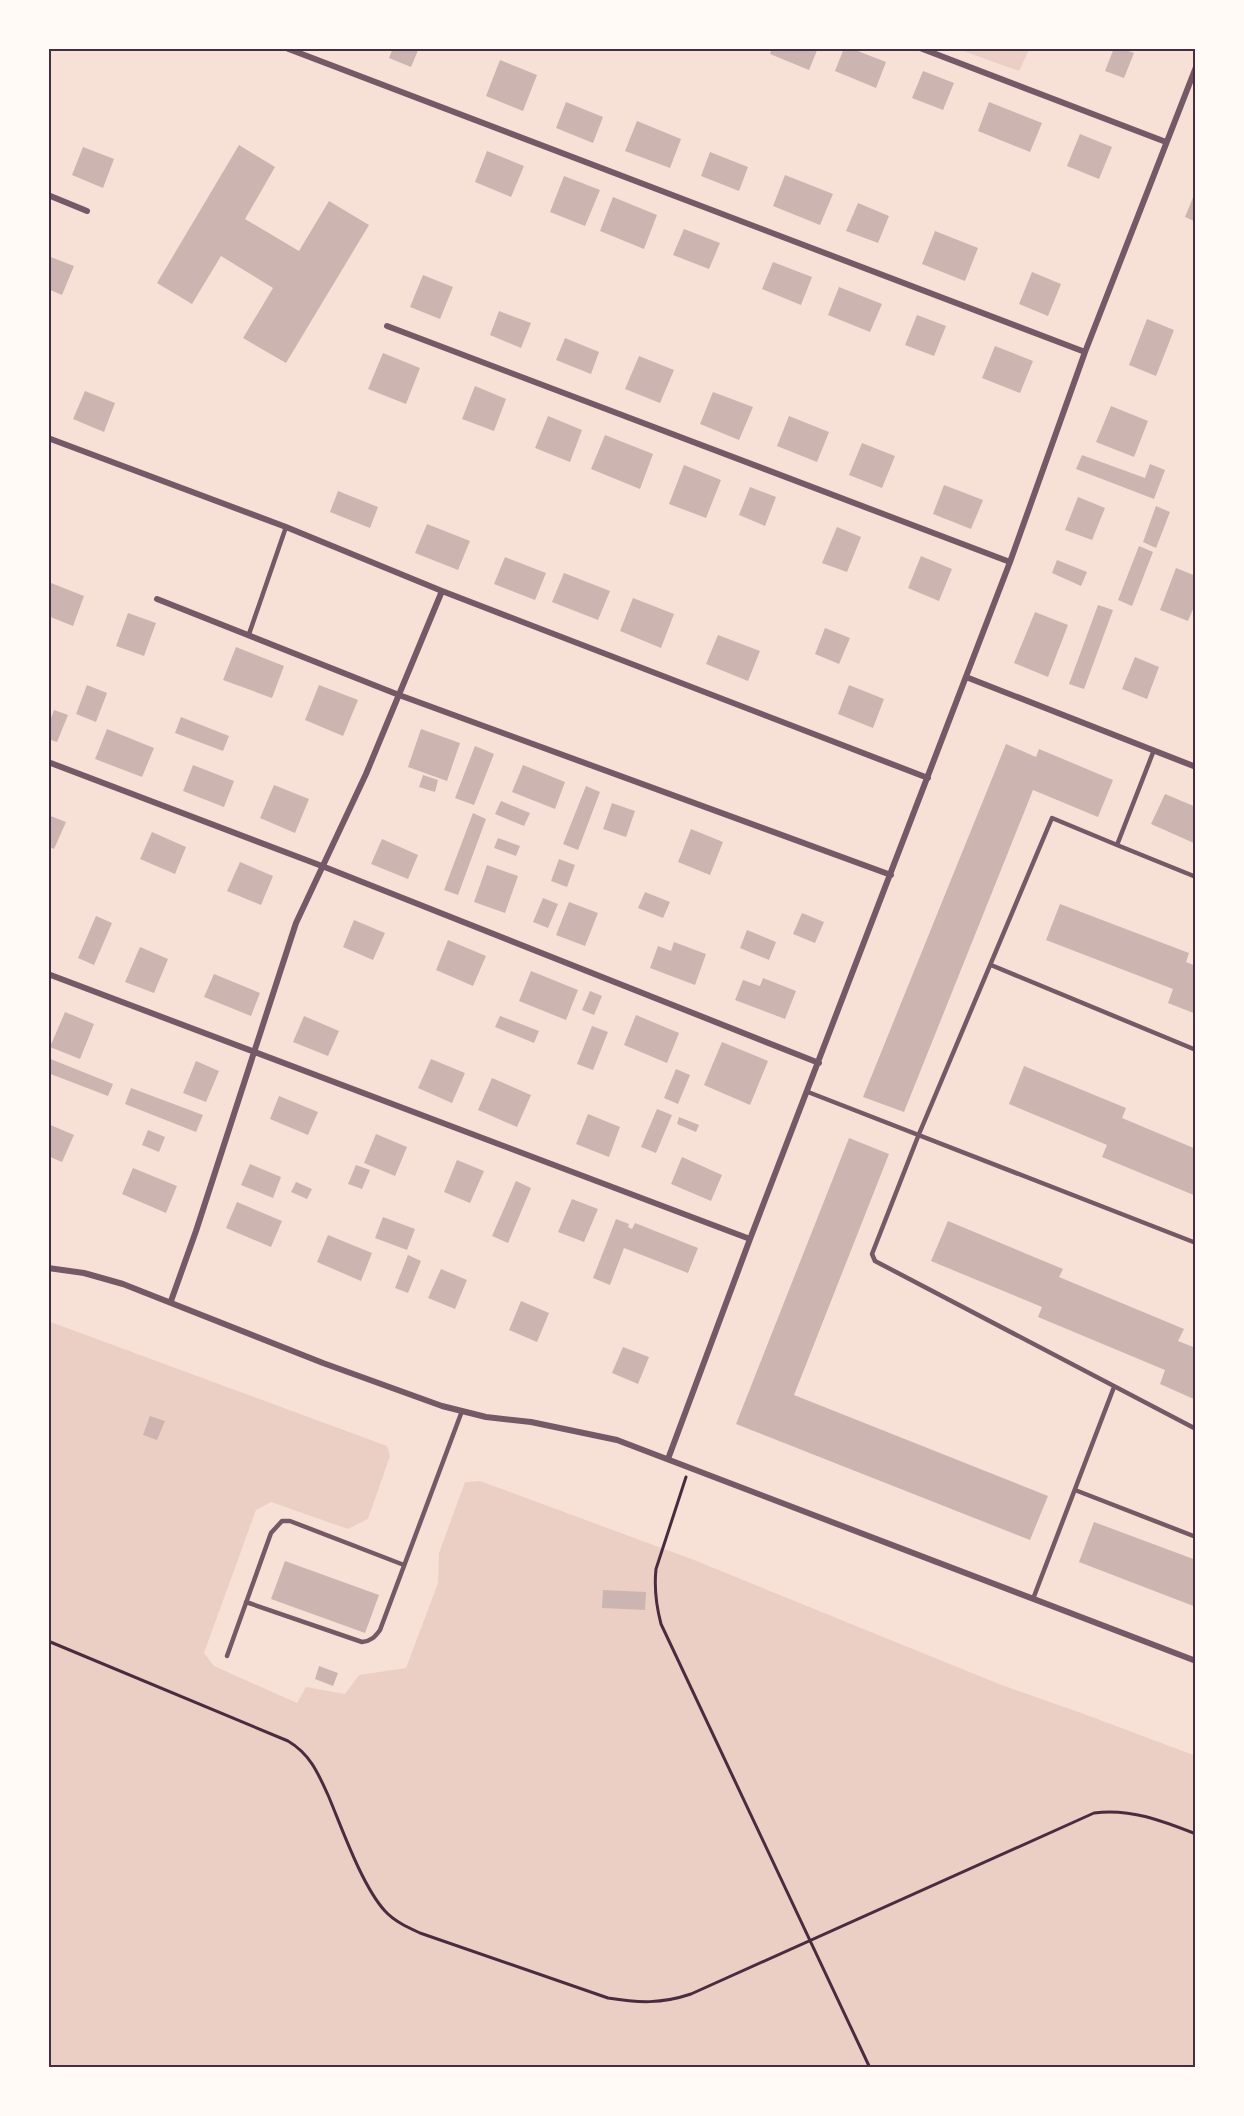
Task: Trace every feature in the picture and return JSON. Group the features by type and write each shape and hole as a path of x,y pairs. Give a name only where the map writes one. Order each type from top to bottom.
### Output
{"street":[{"path":"286,48 1085,352"},
{"path":"920,48 1166,142"},
{"path":"668,1459 1010,562 1085,352 1196,67"},
{"path":"48,195 87,211"},
{"path":"387,326 1010,562"},
{"path":"48,438 286,527 442,591 928,778"},
{"path":"171,1301 255,1053 296,923 366,774 442,591"},
{"path":"157,599 399,695 891,875"},
{"path":"966,677 1195,764"},
{"path":"48,762 322,866 819,1063"},
{"path":"48,974 750,1239"},
{"path":"48,1268 84,1273 123,1284 381,1385 462,1411 486,1417 588,1432 617,1440 1196,1661"}],"lane":[{"path":"249,634 286,527"},
{"path":"1117,845 1154,750"},
{"path":"1196,877 1052,818 918,1134 872,1254 875,1261 1196,1429"},
{"path":"991,965 1196,1050"},
{"path":"808,1092 1196,1243"},
{"path":"1033,1599 1114,1387"},
{"path":"246,1602 362,1642 369,1641 380,1630 462,1411"},
{"path":"1075,1490 1196,1537"},
{"path":"227,1656 271,1533 282,1521 290,1521 404,1565"}],"path":[{"path":"689,1467 656,1569 654,1583 661,1624 870,2068"},
{"path":"48,1641 297,1746 317,1771 364,1878 377,1900 394,1919 420,1933 608,1998 661,2002 691,1994 1094,1813 1126,1812 1160,1820 1196,1834"}],"shaded area":[{"path":"955,48 1030,48 1019,71"},
{"path":"48,1321 387,1446 390,1456 368,1519 348,1529 271,1502 256,1510 204,1653 214,1666 297,1703 306,1687 345,1694 359,1675 406,1668 438,1583 439,1553 465,1482 480,1481 694,1560 999,1684 1196,1756 1196,2068 48,2068"}],"building":[{"path":"393,48 419,48 411,67 389,58"},
{"path":"772,48 818,48 809,70 770,54"},
{"path":"844,48 850,48 886,62 876,88 835,71"},
{"path":"1114,48 1134,53 1124,78 1105,71"},
{"path":"500,60 537,75 523,111 486,96"},
{"path":"923,71 954,83 943,110 912,98"},
{"path":"566,102 603,117 593,143 556,128"},
{"path":"989,102 1042,123 1030,152 978,131"},
{"path":"637,121 681,139 670,168 625,151"},
{"path":"1080,134 1112,147 1099,179 1067,166"},
{"path":"239,145 275,167 245,219 299,251 329,201 369,225 286,363 243,338 273,288 221,256 192,304 157,283"},
{"path":"83,147 114,159 103,188 72,175"},
{"path":"487,151 524,166 511,197 475,182"},
{"path":"710,152 748,167 739,191 701,176"},
{"path":"785,175 833,194 820,225 773,206"},
{"path":"564,176 600,190 585,226 550,212"},
{"path":"1196,190 1196,222 1185,217"},
{"path":"613,197 657,215 644,249 600,231"},
{"path":"858,203 889,216 878,243 846,231"},
{"path":"684,229 720,243 709,269 673,255"},
{"path":"935,231 978,248 965,281 922,264"},
{"path":"48,256 74,266 62,295 48,289"},
{"path":"773,262 812,277 801,305 762,289"},
{"path":"1032,272 1061,284 1048,316 1019,304"},
{"path":"423,275 453,287 440,319 410,307"},
{"path":"839,287 882,304 870,332 828,315"},
{"path":"499,311 531,323 521,348 490,335"},
{"path":"917,315 946,326 934,356 905,345"},
{"path":"1147,319 1174,330 1156,376 1129,365"},
{"path":"565,338 599,352 591,374 556,360"},
{"path":"995,346 1033,361 1020,393 982,378"},
{"path":"383,353 420,368 406,404 368,389"},
{"path":"639,356 674,370 660,403 625,389"},
{"path":"475,386 506,399 494,431 462,419"},
{"path":"85,391 115,403 104,432 73,419"},
{"path":"713,392 753,407 739,440 700,424"},
{"path":"1111,406 1148,421 1134,457 1096,442"},
{"path":"548,416 582,430 570,462 535,448"},
{"path":"789,416 829,432 817,462 777,446"},
{"path":"605,435 653,454 640,489 591,469"},
{"path":"862,443 895,456 882,488 849,475"},
{"path":"1082,455 1145,478 1150,464 1165,470 1154,499 1076,469"},
{"path":"684,465 721,480 706,518 669,504"},
{"path":"944,485 983,500 971,529 933,514"},
{"path":"750,487 776,497 765,526 739,515"},
{"path":"338,491 378,507 370,528 330,512"},
{"path":"1078,497 1105,508 1092,540 1065,530"},
{"path":"1156,506 1170,512 1156,548 1143,542"},
{"path":"427,524 470,541 458,570 415,553"},
{"path":"837,527 861,537 847,572 822,563"},
{"path":"1139,546 1153,552 1132,606 1118,600"},
{"path":"921,556 952,569 939,601 908,588"},
{"path":"505,557 546,573 535,600 494,584"},
{"path":"1057,560 1087,572 1081,586 1052,573"},
{"path":"1176,568 1196,576 1196,602 1188,621 1160,610"},
{"path":"564,573 610,591 598,620 552,602"},
{"path":"51,583 84,596 73,626 48,616 48,591"},
{"path":"633,598 674,614 661,648 620,631"},
{"path":"1098,605 1113,610 1084,689 1069,684"},
{"path":"1035,612 1068,625 1048,677 1014,663"},
{"path":"128,613 156,623 144,656 116,646"},
{"path":"825,628 850,638 839,664 815,654"},
{"path":"718,635 760,651 748,681 706,664"},
{"path":"236,647 284,666 272,698 223,680"},
{"path":"1135,657 1159,667 1147,699 1122,689"},
{"path":"87,685 107,693 96,722 76,714"},
{"path":"319,685 358,700 343,736 305,720"},
{"path":"849,685 884,699 873,728 838,714"},
{"path":"54,710 68,715 57,742 48,739 48,726"},
{"path":"181,717 229,736 223,751 175,733"},
{"path":"107,729 154,748 142,777 95,759"},
{"path":"421,729 460,743 447,781 408,767"},
{"path":"1006,744 1036,757 1039,749 1113,780 1098,817 1033,790 904,1112 863,1097"},
{"path":"475,746 494,754 474,805 455,798"},
{"path":"193,765 234,781 224,807 183,791"},
{"path":"523,765 565,782 555,809 512,792"},
{"path":"423,775 438,780 435,792 419,787"},
{"path":"274,785 309,799 295,833 260,818"},
{"path":"586,786 600,792 578,850 563,844"},
{"path":"1165,794 1196,807 1196,844 1151,824"},
{"path":"501,801 530,813 524,826 495,814"},
{"path":"612,803 635,811 626,837 603,829"},
{"path":"473,813 486,819 458,895 444,890"},
{"path":"48,815 66,822 54,849 48,846"},
{"path":"691,829 723,842 710,875 678,862"},
{"path":"152,832 186,847 175,874 140,859"},
{"path":"498,838 520,846 516,856 494,848"},
{"path":"382,839 418,855 408,879 371,864"},
{"path":"559,859 575,865 567,887 551,881"},
{"path":"240,862 273,876 261,905 227,891"},
{"path":"487,865 518,876 505,913 474,902"},
{"path":"645,892 670,902 663,918 638,908"},
{"path":"543,898 558,904 548,928 533,922"},
{"path":"569,902 598,913 585,946 556,935"},
{"path":"1060,904 1189,953 1186,962 1196,966 1196,1014 1168,1003 1173,989 1046,940"},
{"path":"802,913 824,922 815,943 793,934"},
{"path":"96,916 112,923 94,965 78,958"},
{"path":"354,920 385,933 373,960 343,947"},
{"path":"747,930 776,942 769,960 740,948"},
{"path":"448,940 486,956 473,986 436,970"},
{"path":"674,942 706,954 695,985 650,968 658,946 671,951"},
{"path":"140,947 168,959 154,993 125,982"},
{"path":"531,971 578,990 566,1020 519,1001"},
{"path":"214,974 260,993 251,1016 204,997"},
{"path":"763,978 796,991 785,1019 735,1000 743,980 760,986"},
{"path":"590,991 602,996 594,1015 582,1010"},
{"path":"65,1012 94,1024 80,1059 50,1047"},
{"path":"636,1015 679,1033 667,1063 624,1045"},
{"path":"304,1016 339,1031 328,1056 293,1042"},
{"path":"500,1016 539,1031 534,1043 495,1027"},
{"path":"592,1026 608,1032 593,1070 577,1064"},
{"path":"722,1042 768,1061 750,1105 704,1085"},
{"path":"48,1058 113,1084 108,1096 48,1073"},
{"path":"431,1059 465,1073 452,1103 418,1088"},
{"path":"196,1061 219,1071 206,1102 183,1093"},
{"path":"1024,1066 1126,1108 1122,1118 1196,1149 1196,1196 1102,1157 1107,1145 1009,1104"},
{"path":"676,1069 690,1075 678,1104 664,1098"},
{"path":"492,1078 531,1095 517,1127 478,1110"},
{"path":"131,1088 203,1115 196,1132 125,1104"},
{"path":"279,1096 318,1112 308,1135 270,1119"},
{"path":"657,1109 672,1115 656,1153 641,1147"},
{"path":"588,1114 620,1127 609,1157 576,1144"},
{"path":"679,1117 699,1125 696,1132 677,1124"},
{"path":"48,1124 74,1135 62,1162 48,1156"},
{"path":"148,1130 165,1137 159,1152 142,1145"},
{"path":"376,1134 407,1147 395,1176 364,1163"},
{"path":"849,1138 889,1154 794,1395 1048,1496 1030,1540 736,1424"},
{"path":"682,1157 722,1175 711,1201 671,1184"},
{"path":"457,1160 484,1171 470,1203 444,1192"},
{"path":"250,1164 281,1177 273,1198 241,1185"},
{"path":"356,1165 370,1170 362,1189 348,1184"},
{"path":"133,1168 177,1186 166,1213 122,1194"},
{"path":"516,1181 531,1188 508,1243 492,1236"},
{"path":"296,1182 312,1189 307,1199 291,1192"},
{"path":"572,1199 598,1209 584,1242 558,1232"},
{"path":"237,1202 282,1221 271,1247 226,1228"},
{"path":"383,1217 415,1229 407,1250 375,1238"},
{"path":"616,1219 629,1224 628,1227 632,1229 635,1223 698,1248 688,1273 624,1248 610,1285 593,1278"},
{"path":"948,1221 1063,1269 1059,1277 1184,1329 1178,1341 1196,1348 1196,1400 1160,1384 1165,1370 1038,1317 1042,1307 931,1261"},
{"path":"328,1235 372,1253 361,1281 317,1262"},
{"path":"408,1255 421,1261 408,1293 395,1288"},
{"path":"441,1269 467,1280 455,1309 428,1298"},
{"path":"521,1301 549,1313 537,1342 509,1330"},
{"path":"623,1347 649,1357 638,1384 612,1373"},
{"path":"150,1416 165,1421 157,1440 143,1435"},
{"path":"1094,1522 1196,1560 1196,1607 1079,1562"},
{"path":"285,1561 379,1595 365,1633 271,1599"},
{"path":"603,1590 646,1592 645,1610 602,1608"},
{"path":"319,1666 338,1673 333,1686 315,1679"}]}
